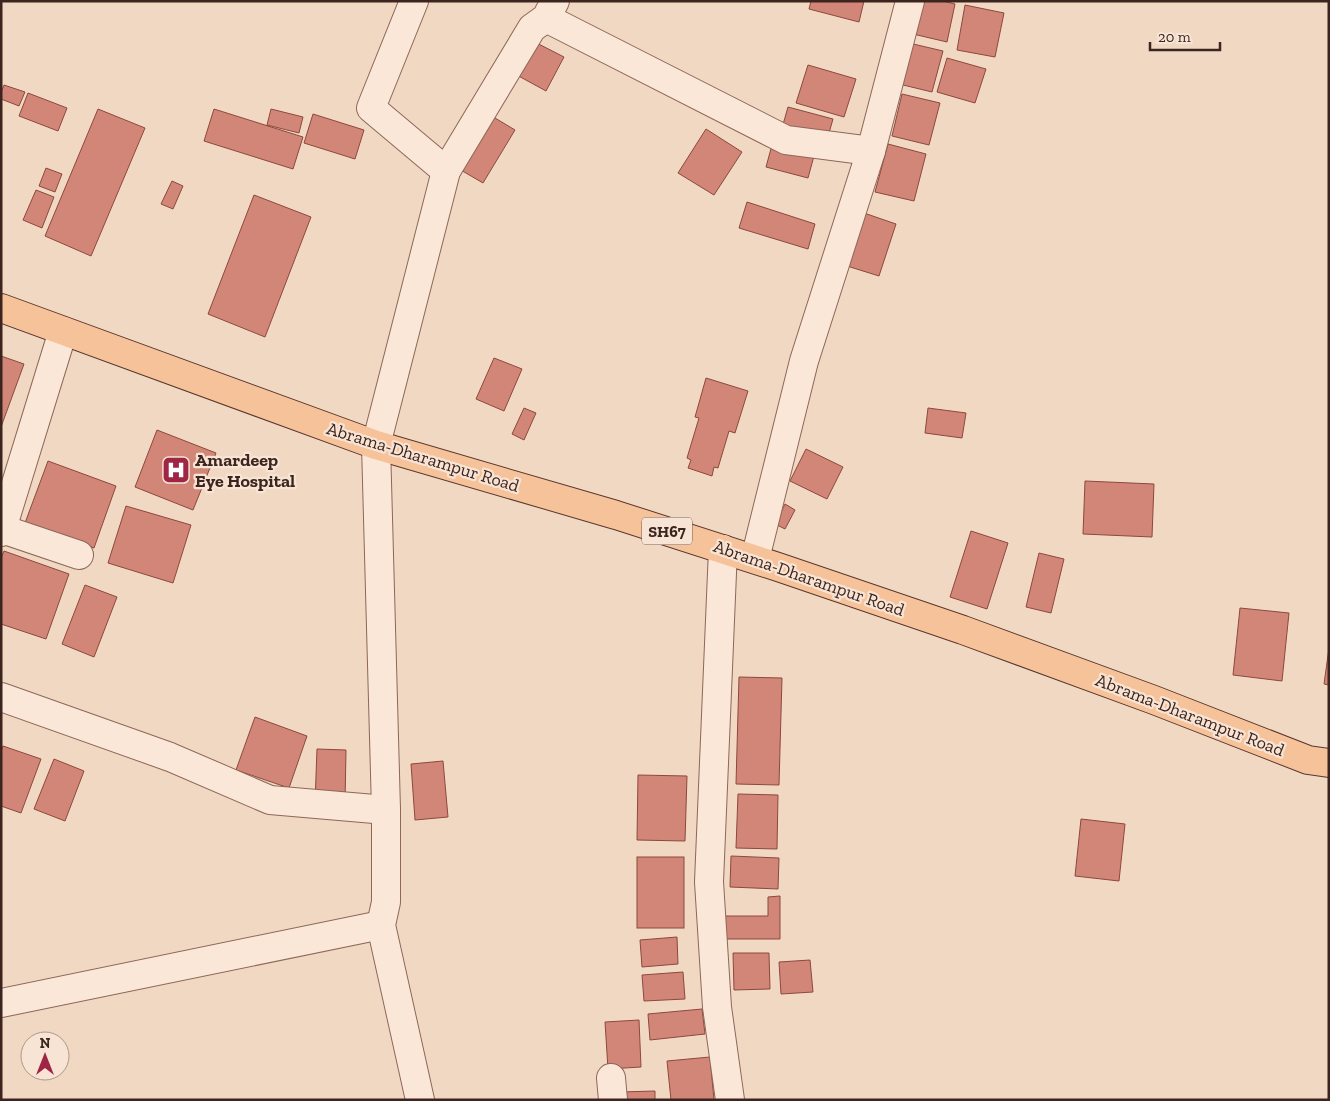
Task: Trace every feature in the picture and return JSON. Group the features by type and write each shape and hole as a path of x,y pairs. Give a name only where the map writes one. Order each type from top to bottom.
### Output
{"main road":[{"name":"Abrama-Dharampur Road","path":"1,308 376,445 616,515 755,559 963,630 1154,700 1308,760 1329,763"}],"street":[{"path":"414,1 371,108 446,171"},
{"path":"755,559 804,361 871,151 910,1"},
{"path":"420,1100 380,925 386,902 386,810 376,445 446,171 532,28 550,10 786,140 871,151"},
{"path":"63,331 2,531 79,555"},
{"path":"723,549 709,882 717,1006 730,1100"},
{"path":"1,697 170,757 270,800 386,810"},
{"path":"1,1003 380,925"}],"building":[{"path":"811,1 864,1 859,22 809,9"},
{"path":"921,1 943,1 955,4 947,42 913,34"},
{"path":"965,5 1004,13 995,57 957,50"},
{"path":"521,35 564,57 546,91 504,68"},
{"path":"909,43 943,51 932,92 899,84"},
{"path":"947,58 986,69 975,103 937,92"},
{"path":"808,65 856,79 844,117 796,103"},
{"path":"4,85 25,92 19,106 1,99"},
{"path":"28,93 67,108 58,131 19,116"},
{"path":"902,94 940,103 929,145 892,136"},
{"path":"788,107 833,119 827,140 782,128"},
{"path":"98,109 145,128 91,256 45,236"},
{"path":"214,109 303,137 293,169 204,141"},
{"path":"271,109 303,117 299,133 267,125"},
{"path":"480,109 515,130 483,183 447,162"},
{"path":"313,114 364,130 355,159 304,143"},
{"path":"706,129 742,152 714,195 678,173"},
{"path":"888,144 926,154 914,201 875,192"},
{"path":"772,145 814,156 808,178 766,167"},
{"path":"46,168 62,174 55,192 39,186"},
{"path":"172,181 183,186 173,209 161,204"},
{"path":"36,190 54,197 42,228 23,220"},
{"path":"254,195 311,217 265,337 208,314"},
{"path":"747,202 815,224 808,249 739,228"},
{"path":"864,213 896,224 879,276 847,266"},
{"path":"1,356 24,364 1,427"},
{"path":"494,358 522,369 504,411 476,399"},
{"path":"706,378 748,391 735,433 729,431 718,468 714,467 712,476 688,468 691,460 687,458 699,418 695,417"},
{"path":"524,408 536,413 524,440 512,434"},
{"path":"928,408 966,413 962,438 925,433"},
{"path":"157,430 216,453 193,510 135,487"},
{"path":"806,449 843,467 827,499 790,481"},
{"path":"48,461 116,486 94,548 25,523"},
{"path":"1085,481 1154,484 1152,537 1083,534"},
{"path":"785,504 795,510 785,529 775,524"},
{"path":"126,506 191,525 173,583 108,563"},
{"path":"971,531 1008,543 987,609 950,597"},
{"path":"4,551 69,574 46,639 1,624 1,558"},
{"path":"1039,553 1064,559 1051,613 1026,607"},
{"path":"85,585 117,597 94,657 62,644"},
{"path":"1240,608 1289,613 1282,681 1233,675"},
{"path":"1329,648 1329,685 1324,684"},
{"path":"739,677 782,678 779,785 736,784"},
{"path":"255,717 307,736 289,788 236,770"},
{"path":"3,746 41,759 21,813 1,806 1,751"},
{"path":"317,749 346,750 345,804 315,803"},
{"path":"54,759 84,771 65,821 34,809"},
{"path":"443,761 448,817 415,820 411,764"},
{"path":"638,775 687,776 685,841 637,840"},
{"path":"738,794 778,795 777,849 736,848"},
{"path":"1081,819 1125,824 1119,881 1075,876"},
{"path":"731,856 779,858 778,889 730,887"},
{"path":"637,857 684,857 684,928 637,928"},
{"path":"780,896 780,939 724,939 724,916 768,916 768,897"},
{"path":"677,937 678,964 642,967 640,940"},
{"path":"733,953 769,953 770,989 734,990"},
{"path":"810,960 813,992 781,994 779,962"},
{"path":"683,972 685,999 644,1001 642,975"},
{"path":"702,1009 705,1034 650,1040 648,1014"},
{"path":"639,1020 641,1067 608,1069 605,1022"},
{"path":"710,1057 714,1100 671,1100 667,1061"},
{"path":"655,1091 655,1100 620,1100 620,1092"}],"place":[{"name":"Amardeep Eye Hospital","path":"176,470"}]}
